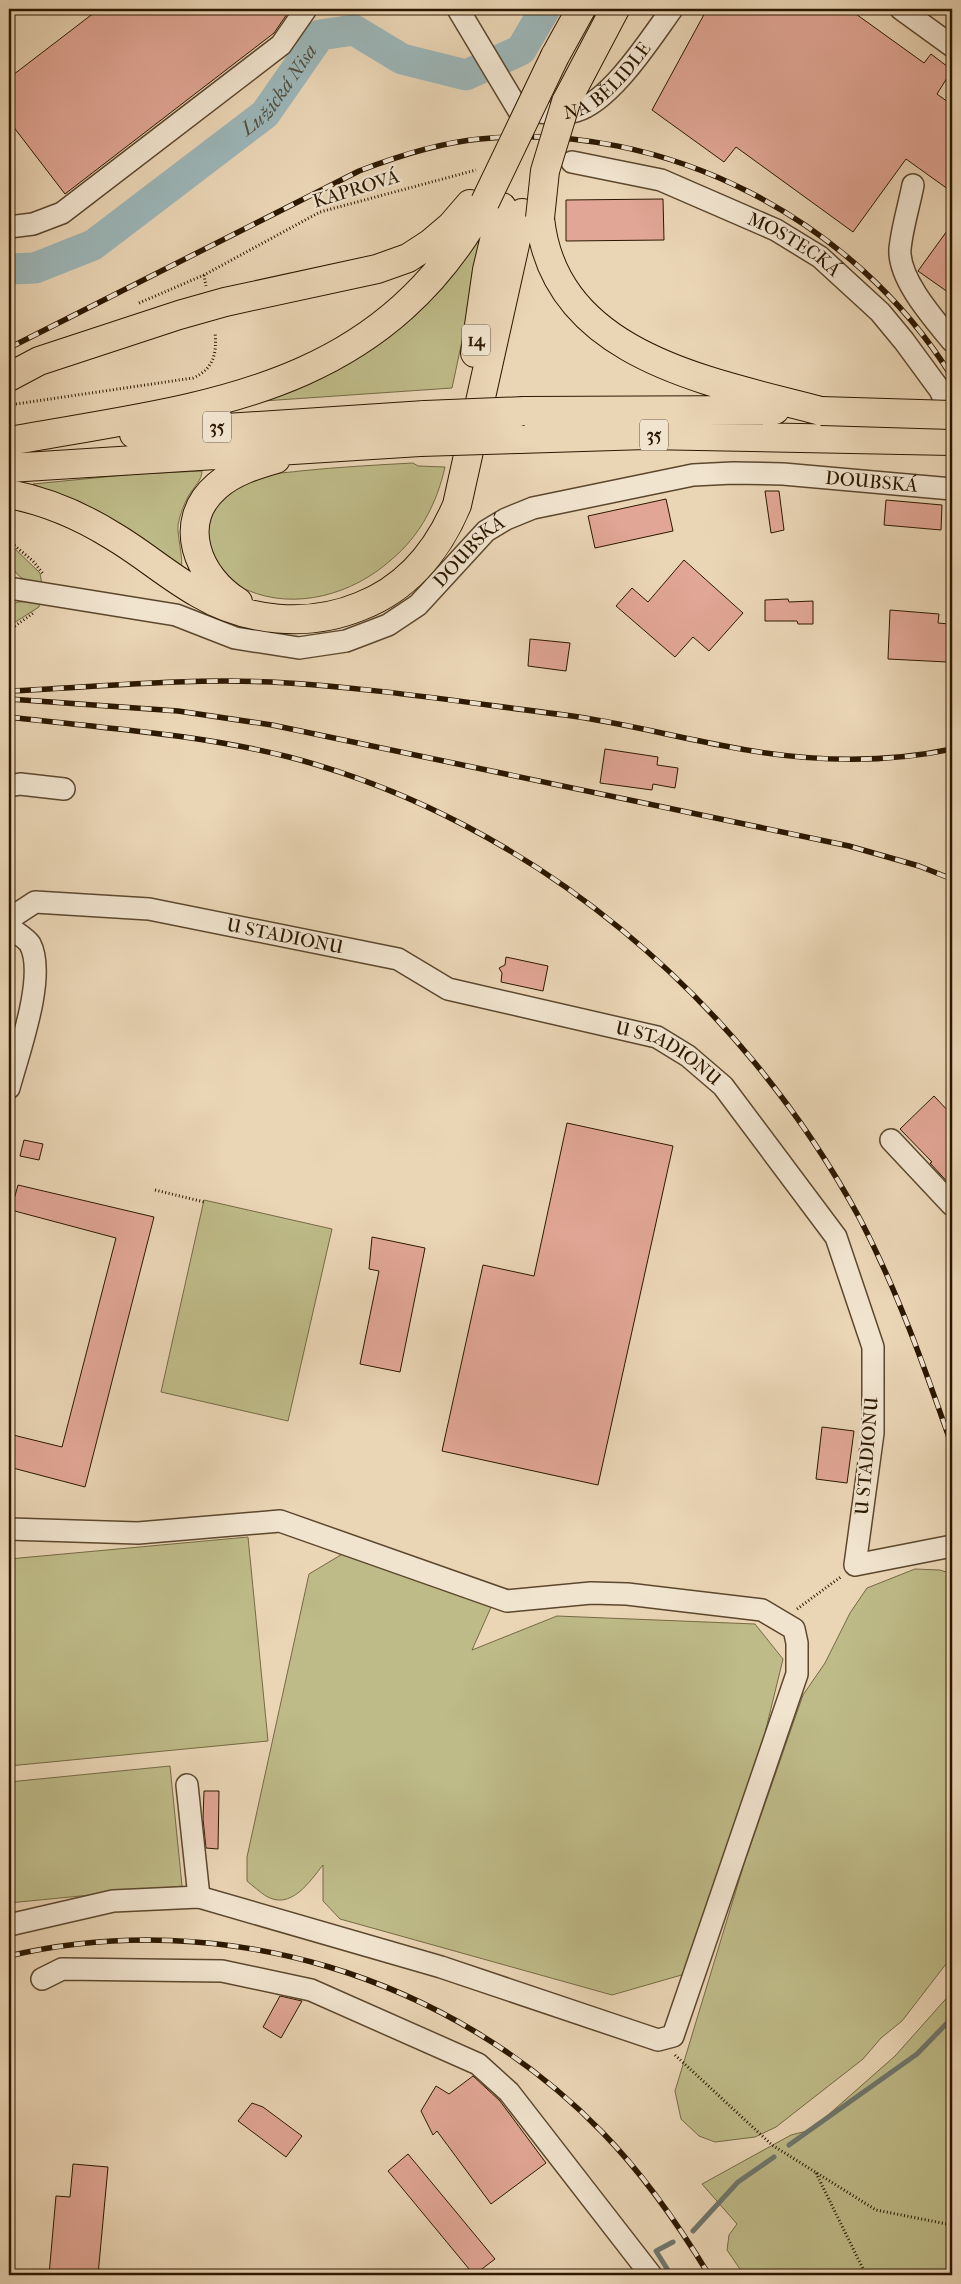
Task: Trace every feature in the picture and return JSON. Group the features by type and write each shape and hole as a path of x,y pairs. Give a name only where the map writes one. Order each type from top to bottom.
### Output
{"highway":[{"name":"14","path":"276,619 314,619 342,613 370,603 402,582 416,570 440,540 457,505 464,476 505,208 532,116 555,56 581,9"},
{"name":"14","path":"505,208 547,146 566,102 615,9"},
{"path":"505,208 496,161 555,56"},
{"path":"9,377 39,361 179,315 225,302 377,269 408,258 431,243 451,226 505,208"},
{"path":"9,442 226,399 285,379 318,364 370,334 413,299 442,268 458,247 505,208"},
{"name":"35","path":"505,208 549,260 565,291 585,313 618,340 653,361 683,374 725,387 789,417"},
{"name":"35","path":"9,442 325,420 524,411 789,417 952,441"},
{"name":"35","path":"9,468 420,442 646,435 789,417 821,411 952,416"},
{"path":"276,619 247,608 232,598 207,574 196,547 198,517 208,495 226,479 245,469 288,455 334,447"},
{"path":"9,494 49,504 80,518 114,536 210,600 242,612 276,619"}],"street":[{"path":"9,227 34,224 62,213 281,45 306,9"},
{"name":"NA BĚLIDLE","path":"458,9 519,111 566,113 578,110 594,102 617,81 672,9"},
{"path":"901,9 952,46"},
{"name":"MOSTECKÁ","path":"572,162 661,180 776,230 820,256 880,312 904,341 940,390 952,416"},
{"path":"913,185 900,250 903,271 928,311 952,342"},
{"name":"DOUBSKÁ","path":"9,588 176,615 235,638 299,648 346,641 388,625 418,605 486,532 506,519 533,508 693,475 734,473 783,474 952,489"},
{"path":"9,786 20,784 64,789"},
{"name":"U STADIONU","path":"9,919 35,902 149,909 389,957 398,959 448,989 657,1036 688,1056 723,1086 836,1237 873,1347 873,1433 855,1565"},
{"path":"9,927 29,944 35,966 34,992 9,1088"},
{"path":"891,1140 952,1205"},
{"path":"9,1529 138,1533 280,1521 507,1601 591,1593 627,1594 762,1610 794,1629 798,1643 797,1674 673,2036 658,2040 442,1966 199,1897 113,1901 9,1925"},
{"path":"855,1565 952,1546"},
{"path":"187,1785 199,1897"},
{"path":"42,1979 62,1969 222,1971 311,1990 478,2064 509,2092 651,2275"}],"path":[{"name":"KAPROVÁ","path":"204,275 320,212 496,161"},
{"path":"9,405 194,378 212,365 217,348 215,332"},
{"path":"155,1190 204,1202"},
{"path":"775,1616 802,1608 855,1565"},
{"path":"658,2040 772,2145 876,2210 952,2224"},
{"path":"816,2172 866,2275"}],"shaded area":[{"path":"484,229 486,229 452,388 263,401 333,371 376,346 396,331 416,315 448,281"},
{"path":"413,463 418,466 445,467 432,506 419,530 401,551 376,572 359,582 323,596 285,599 266,596 236,585 217,569 211,559 208,521 211,512 221,498 244,482 263,475 276,473"},
{"path":"202,471 199,480 185,502 178,525 182,560 181,568 67,499 33,484 135,474"},
{"path":"9,543 40,573 42,585 25,580 15,572 10,560"},
{"path":"40,601 39,607 9,626 9,606 18,602"},
{"path":"950,763 952,763 952,795 947,793"},
{"path":"204,1200 332,1229 288,1421 161,1392"},
{"path":"248,1537 268,1741 9,1766 9,1559"},
{"path":"349,1550 492,1605 472,1650 557,1616 755,1624 783,1659 765,1733 685,1974 612,1995 340,1919 323,1901 323,1865 306,1886 292,1897 284,1900 275,1900 266,1896 247,1881 247,1857 309,1574"},
{"path":"915,1569 940,1570 952,1574 952,1951 946,1964 902,2021 881,2038 863,2059 776,2127 755,2137 715,2142 699,2136 681,2119 675,2091 744,1864 803,1695 825,1663 850,1613 867,1588"},
{"path":"170,1766 182,1886 9,1903 9,1782"},
{"path":"952,1992 952,2275 744,2275 727,2250 729,2235 737,2224 702,2184 791,2135 811,2130 895,2056"}],"building":[{"path":"99,9 283,9 287,14 274,33 65,194 9,121 9,78"},
{"path":"707,9 849,9 924,63 931,54 952,70 937,94 952,105 952,192 906,159 853,232 736,147 724,162 652,110"},
{"path":"663,199 664,240 566,241 566,200"},
{"path":"952,224 952,295 918,271"},
{"path":"765,491 779,491 784,530 771,533"},
{"path":"666,499 673,531 595,548 588,516"},
{"path":"886,500 942,505 941,530 884,525"},
{"path":"684,560 743,613 709,651 693,637 675,657 616,606 632,588 648,602"},
{"path":"788,599 789,602 813,601 813,624 798,624 797,621 765,621 765,600"},
{"path":"890,610 939,614 938,623 949,624 947,662 888,659"},
{"path":"530,639 570,643 566,671 528,666"},
{"path":"605,749 658,757 657,765 678,768 675,788 653,784 652,790 600,783"},
{"path":"506,957 548,966 543,991 501,982 502,973 499,968 505,965"},
{"path":"934,1096 952,1115 952,1187 930,1163 932,1162 900,1129"},
{"path":"567,1123 673,1146 598,1485 442,1451 483,1265 534,1276"},
{"path":"24,1140 43,1144 39,1160 20,1156"},
{"path":"18,1185 154,1217 85,1487 9,1467 9,1434 62,1447 116,1238 11,1210"},
{"path":"372,1237 425,1248 400,1372 360,1364 379,1271 369,1269"},
{"path":"822,1427 854,1431 847,1483 816,1479"},
{"path":"204,1791 219,1791 218,1849 206,1848 203,1819"},
{"path":"280,1996 302,2001 281,2038 263,2027"},
{"path":"473,2076 500,2101 546,2163 491,2204 437,2131 433,2135 421,2111 436,2086 449,2094"},
{"path":"252,2103 263,2107 302,2136 286,2157 238,2121"},
{"path":"408,2154 495,2259 474,2275 388,2171"},
{"path":"73,2164 108,2167 98,2275 49,2275 56,2196 70,2197"}],"waterway":[{"name":"Lužická Nisa","path":"9,269 35,268 93,245 265,114 320,35 354,30 402,59 466,75 521,50 545,9"},
{"path":"789,2145 917,2054 952,2018"},
{"path":"693,2231 738,2182 774,2157"},
{"path":"671,2275 656,2251 673,2242"}],"railway":[{"path":"9,348 359,171 403,155 464,141 549,137 618,146 685,165 749,192 809,228 863,271 911,321 952,377"},
{"path":"9,691 206,681 308,684 382,691 565,715 753,751 810,758 867,759 924,754 952,749"},
{"path":"9,699 178,711 272,725 849,846 919,866 952,879"},
{"path":"9,717 150,732 255,749 289,757 379,786 464,825 546,873 621,930 691,993 755,1063 811,1139 860,1219 887,1274 952,1446"},
{"path":"9,1956 89,1943 170,1940 250,1949 328,1967 404,1995 475,2032 542,2078 602,2132 660,2200 709,2275"}]}
